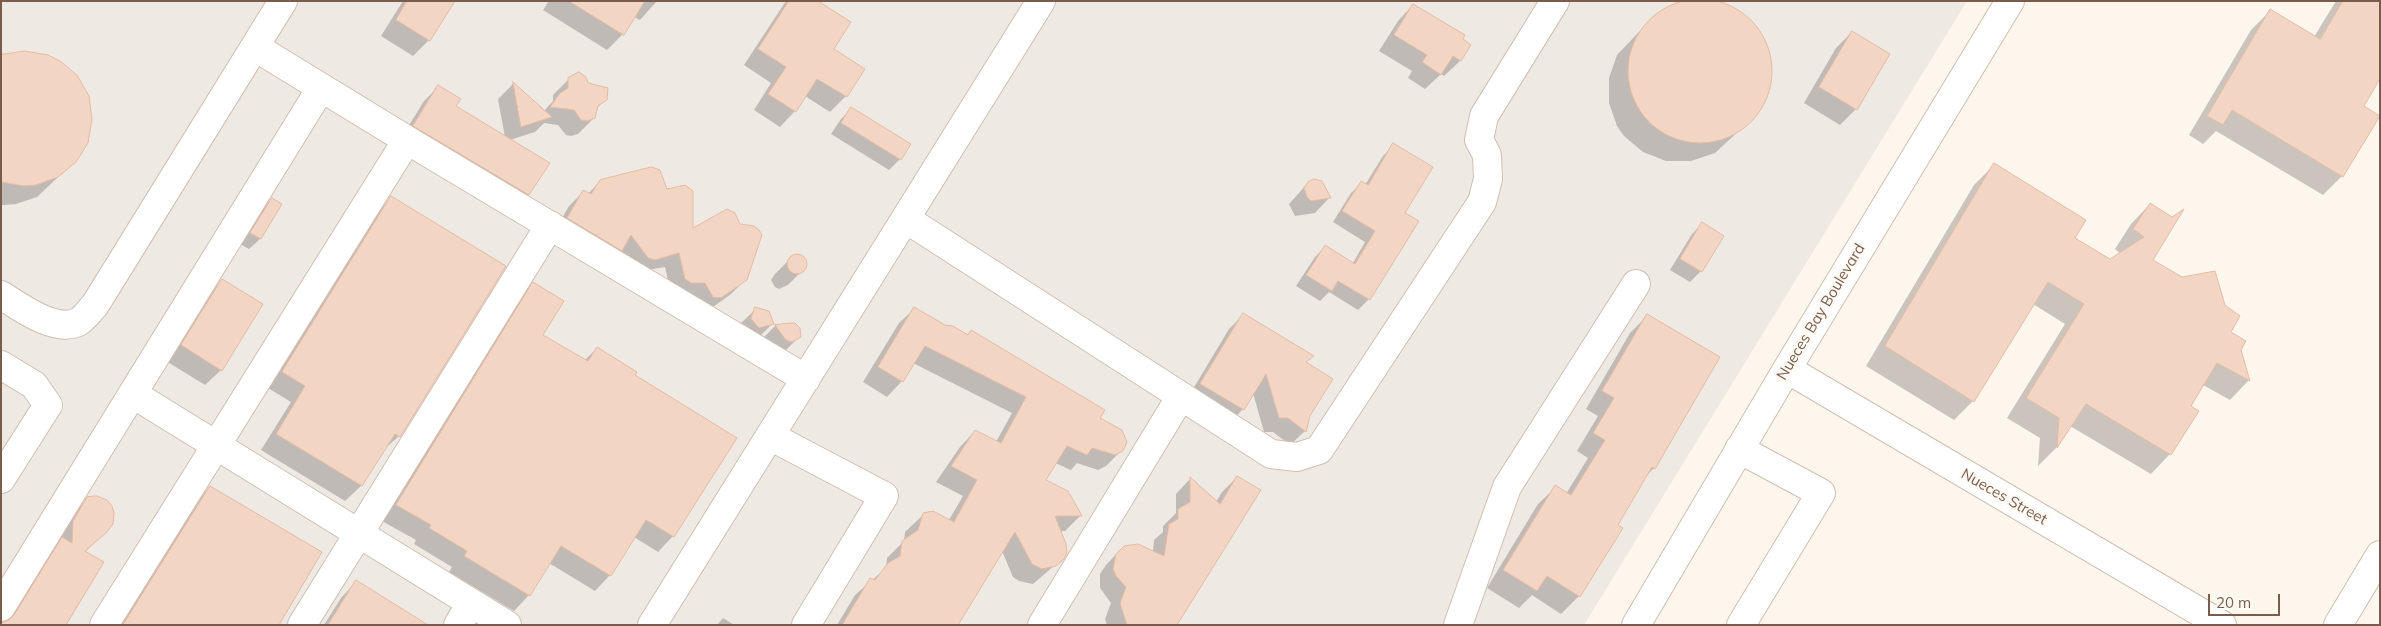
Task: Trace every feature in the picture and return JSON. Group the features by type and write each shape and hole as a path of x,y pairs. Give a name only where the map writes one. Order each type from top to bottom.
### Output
{"street":[{"path":"1,295 37,318 61,324 78,322 95,305 283,1"},
{"path":"652,625 1041,1"},
{"path":"906,219 1271,454 1297,457 1319,450 1482,202 1488,179 1487,155 1479,140 1484,116 1555,1"},
{"name":"Nueces Bay Boulevard","path":"1638,624 1786,368 2010,1"},
{"path":"255,47 806,378"},
{"path":"1,607 321,88"},
{"path":"104,625 408,140"},
{"path":"302,625 550,225"},
{"path":"1461,624 1507,487 1636,284"},
{"path":"1,365 34,384 48,405 1,479"},
{"name":"Nueces Street","path":"1786,368 2222,625"},
{"path":"133,394 358,533 465,614 507,625"},
{"path":"1042,625 1181,396"},
{"path":"770,436 884,496 806,625"},
{"path":"1739,449 1821,493 1741,625"},
{"path":"2338,625 2380,555"}],"shaded area":[{"path":"1,1 1967,1 1584,625 1,625"}],"building":[{"path":"1700,-1 1728,4 1751,20 1767,43 1772,71 1767,99 1751,122 1728,138 1700,143 1672,138 1649,122 1633,99 1628,71 1633,43 1649,20 1672,4"},
{"path":"407,1 455,1 430,41 396,20"},
{"path":"569,1 645,1 624,35"},
{"path":"789,1 818,1 851,22 834,49 865,69 847,97 817,79 796,112 768,94 786,67 758,49"},
{"path":"2343,1 2380,1 2380,79 2364,106 2380,116 2343,177 2232,110 2223,125 2207,116 2270,9 2320,39"},
{"path":"1413,4 1465,35 1463,39 1471,45 1461,61 1453,56 1441,75 1422,62 1427,55 1394,35"},
{"path":"1852,31 1890,54 1857,110 1819,87"},
{"path":"25,51 48,55 60,61 77,75 89,96 92,119 88,143 76,162 58,177 36,185 24,186 1,182 1,55"},
{"path":"579,72 586,77 588,83 608,88 607,100 598,106 595,118 587,121 581,120 574,110 550,107 560,93 568,88 568,78"},
{"path":"513,82 552,117 521,127"},
{"path":"438,85 461,99 456,106 550,163 529,195 413,126"},
{"path":"851,107 911,144 901,160 841,123"},
{"path":"1393,143 1433,167 1405,213 1419,221 1370,300 1338,281 1332,291 1306,275 1325,245 1355,264 1375,231 1342,211 1361,181 1368,185"},
{"path":"1994,163 2086,220 2075,238 2110,259 2144,237 2133,229 2150,203 2172,217 2184,209 2153,260 2182,277 2215,271 2225,305 2240,316 2231,332 2246,341 2241,350 2250,381 2217,363 2191,406 2199,411 2171,455 2086,404 2057,448 2059,418 2026,398 2084,304 2048,282 1974,402 1885,346"},
{"path":"652,167 660,170 667,189 685,185 693,191 693,228 727,209 735,213 740,224 754,226 762,235 747,280 721,298 713,297 705,283 691,283 685,279 679,253 655,260 648,258 631,235 622,251 567,218 583,190 591,194 600,180"},
{"path":"1314,179 1322,181 1331,198 1311,201 1307,197 1304,188 1308,182"},
{"path":"391,196 506,266 400,437 395,434 362,486 276,434 305,386 282,372"},
{"path":"272,198 282,204 261,239 250,233"},
{"path":"1702,222 1724,236 1702,272 1680,259"},
{"path":"797,254 804,257 807,264 804,271 797,274 790,271 787,264 790,257"},
{"path":"222,279 263,304 222,371 181,345"},
{"path":"533,282 564,301 543,335 588,361 597,347 637,372 635,375 737,438 674,537 646,520 611,576 561,546 530,596 464,556 467,551 429,528 431,525 396,505"},
{"path":"755,307 769,311 774,324 759,328 751,319"},
{"path":"914,307 945,325 953,326 968,335 971,330 1105,410 1100,418 1122,430 1127,442 1123,451 1115,455 1092,448 1087,455 1067,446 1046,480 1068,491 1082,516 1055,516 1066,544 1067,552 1064,559 1056,566 1042,569 1032,564 1015,532 958,625 842,625 870,578 875,580 888,563 900,556 902,541 918,530 923,513 933,511 954,522 977,480 951,466 975,430 1001,443 1026,397 925,346 903,382 878,367"},
{"path":"1243,313 1314,356 1306,362 1333,379 1310,416 1306,432 1288,418 1279,418 1266,374 1244,410 1200,384"},
{"path":"1647,314 1720,357 1655,469 1652,467 1618,525 1623,528 1580,597 1547,576 1537,591 1503,570 1555,485 1571,495 1605,440 1593,433 1614,398 1602,391"},
{"path":"795,323 800,328 801,337 792,342 786,340 775,325"},
{"path":"1237,476 1261,490 1177,625 1127,625 1120,603 1126,587 1116,576 1113,569 1116,554 1124,546 1138,544 1164,556 1169,524 1178,519 1178,509 1190,502 1190,477 1220,504"},
{"path":"210,486 322,552 279,625 123,625"},
{"path":"97,496 107,500 112,506 114,513 113,524 107,532 85,551 104,562 66,625 1,625 1,623 9,620 14,615 62,537 72,543 73,521 87,497"},
{"path":"356,580 428,625 328,625"}]}
